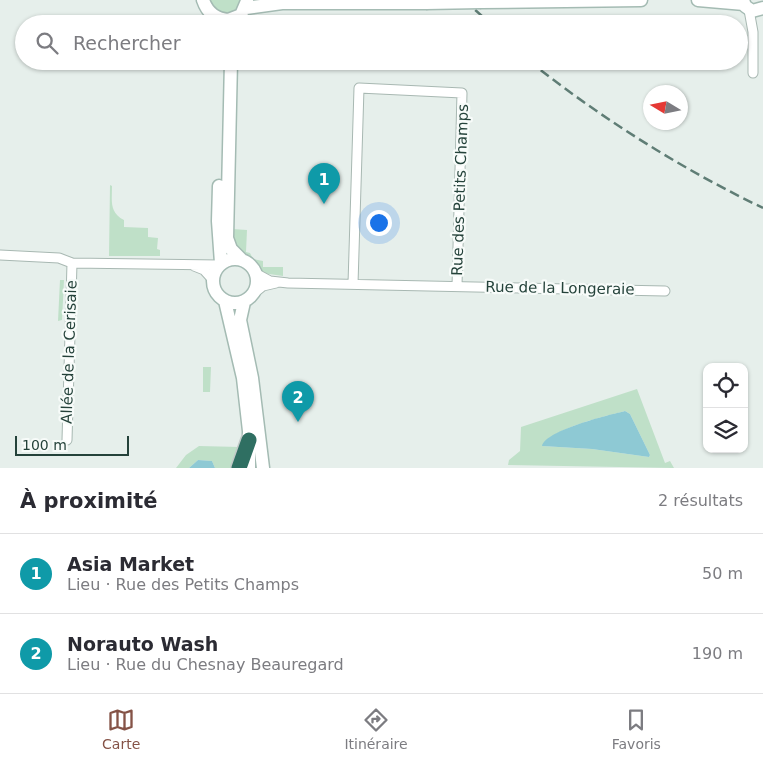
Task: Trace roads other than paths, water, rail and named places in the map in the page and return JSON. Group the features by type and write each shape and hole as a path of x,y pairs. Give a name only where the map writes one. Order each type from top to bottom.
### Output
{"highway":[{"path":"240,468 249,440"}],"main road":[{"path":"242,12 277,2 642,0"},
{"path":"698,0 751,6"},
{"path":"202,2 214,15"},
{"path":"223,70 218,222 220,264 213,280 216,293 226,301 234,304 248,298"},
{"path":"231,70 227,238 230,249 251,265 257,274 256,288 248,298 240,320 252,378 263,468"},
{"path":"220,264 230,259 241,259"},
{"path":"226,301 243,378 249,440 249,468"}],"street":[{"path":"751,6 753,73"},
{"name":"Rue des Petits Champs","path":"354,284 359,88 462,93 457,286"},
{"name":"Allée de la Cerisaie","path":"0,255 59,258 72,263 194,266 220,264"},
{"name":"Allée de la Cerisaie","path":"67,440 72,263"},
{"path":"194,266 204,270 213,280"},
{"name":"Rue de la Longeraie","path":"257,274 276,282"},
{"name":"Rue de la Longeraie","path":"248,298 263,286 276,282 665,291"}],"water":[{"path":"625,411 630,414 650,455 649,457 592,449 542,446 554,434"},
{"path":"198,460 212,461 215,468 189,468"}],"railway":[{"path":"464,0 481,15"},
{"path":"541,70 613,122 671,159 763,208"}],"place":[{"name":"Asia Market","path":"324,204"},
{"name":"Norauto Wash","path":"298,422"}]}
